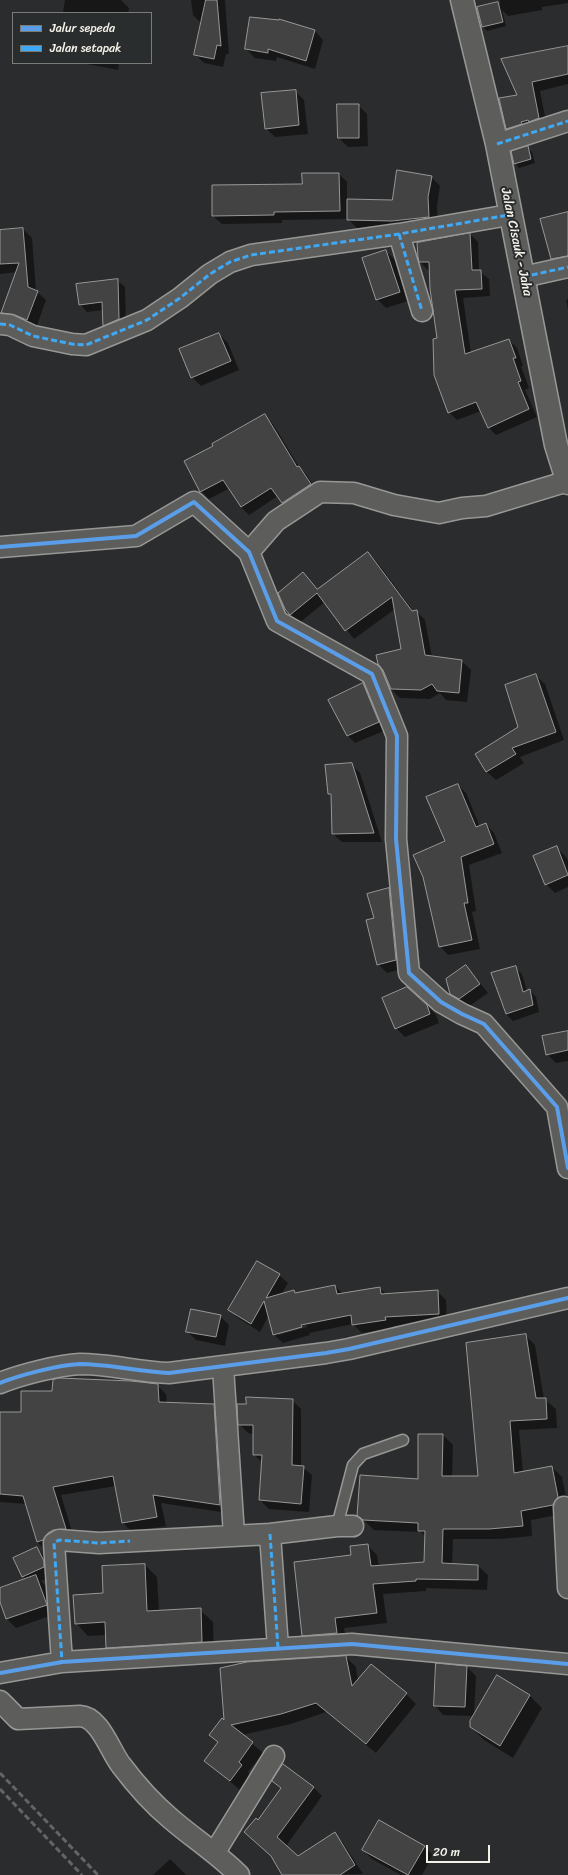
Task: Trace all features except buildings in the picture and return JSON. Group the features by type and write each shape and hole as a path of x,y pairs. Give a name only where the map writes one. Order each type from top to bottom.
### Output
{"main road":[{"name":"Jalan Cisauk - Jaha","path":"462,0 496,144 556,445 568,482"}],"street":[{"path":"496,144 568,121"},
{"path":"0,324 10,325 32,336 72,344 86,345 147,320 230,262 251,255 399,234 509,215"},
{"path":"399,234 422,310"},
{"path":"523,277 568,267"},
{"path":"249,552 276,521 320,492 354,493 394,505 438,514 462,508 486,506 568,482"},
{"path":"0,546 136,536 194,502 249,552 277,620 372,674 397,736 396,839 409,973 441,1002 484,1024 556,1107 568,1168"},
{"path":"0,1383 63,1366 81,1364 147,1372 169,1373 349,1349 568,1298"},
{"path":"223,1367 234,1535"},
{"path":"564,1507 568,1588"},
{"path":"62,1662 54,1543 59,1540 99,1543 270,1534 345,1526"},
{"path":"270,1534 278,1648"},
{"path":"0,1673 62,1662 352,1644 568,1664"},
{"path":"0,1702 18,1719 86,1716 95,1722 120,1764 152,1802 171,1820 215,1852 239,1875"},
{"path":"215,1852 274,1756"}],"lane":[{"path":"345,1526 353,1465 363,1454 404,1440"}],"railway":[{"path":"0,1773 98,1875"},
{"path":"0,1789 82,1875"}],"marked path":[{"path":"497,144 568,121"},
{"path":"0,324 10,325 33,336 72,344 86,345 147,320 180,298 210,274 230,262 251,255 399,234 509,215"},
{"path":"399,234 422,311"},
{"path":"523,277 568,267"},
{"path":"270,1534 278,1648"},
{"path":"58,1663 62,1662 54,1543 59,1540 99,1543 130,1541"}],"cycle path":[{"path":"0,547 136,536 194,502 249,552 277,621 372,674 397,736 396,839 409,973 441,1002 484,1024 557,1107 568,1168"},
{"path":"0,1383 39,1371 61,1366 80,1364 102,1365 169,1373 326,1353 568,1298"},
{"path":"0,1673 62,1662 352,1644 568,1664"}]}
